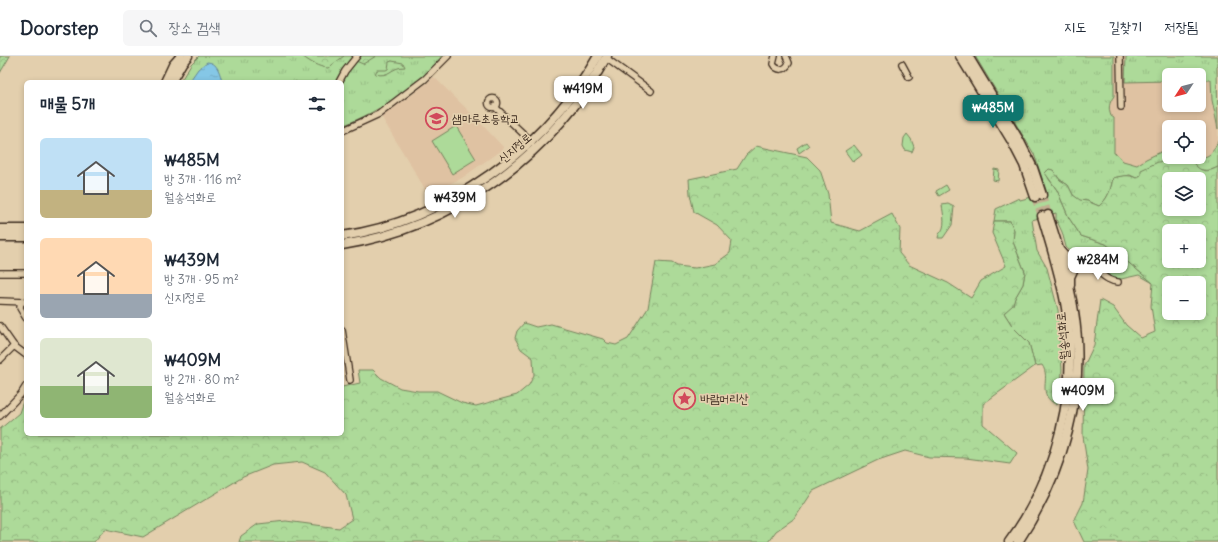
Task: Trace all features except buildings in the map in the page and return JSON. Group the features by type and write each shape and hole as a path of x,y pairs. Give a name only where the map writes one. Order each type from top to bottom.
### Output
{"street":[{"path":"166,80 173,65 181,56"},
{"path":"172,80 188,56"},
{"path":"340,80 357,56"},
{"path":"344,130 378,114 425,78 448,56"},
{"path":"603,56 651,91"},
{"name":"신지정로","path":"344,236 398,224 446,201 489,175 549,123 603,56"},
{"name":"신지정로","path":"344,245 365,241 410,227 452,209 485,188 536,147 572,108 591,82 603,56"},
{"path":"775,56 773,64 777,68 781,69 786,68 788,64 786,56"},
{"path":"960,56 1011,140 1039,196 1033,168 1019,140 968,56"},
{"path":"1120,56 1121,107"},
{"path":"902,64 909,77"},
{"path":"494,107 531,140 536,147"},
{"name":"월송석화로","path":"1009,542 1028,512 1047,471 1058,438 1067,397 1070,368 1068,329 1066,308 1061,270 1059,250 1045,216 1061,270 1074,310 1078,350 1076,394 1073,412 1056,470 1044,498 1018,542"},
{"path":"0,229 24,229"},
{"path":"0,237 24,237"},
{"path":"1059,250 1076,266"},
{"path":"1061,270 1082,264 1088,265 1096,269 1112,282 1118,282"},
{"path":"1070,295 1070,277 1076,266"},
{"path":"0,272 24,272"},
{"path":"0,301 23,302 20,308 24,315"},
{"path":"0,326 14,346 24,354"},
{"path":"344,342 350,380"},
{"path":"0,360 14,346"},
{"path":"0,416 24,389"}],"shaded area":[{"path":"985,56 1218,56 1218,167 1178,172 1162,172 1162,174 1139,177"},
{"path":"434,77 504,148 462,178 428,194 381,116 409,97"}],"green space":[{"path":"0,56 10,56 0,73"},
{"path":"199,56 442,56 432,68 409,88 383,106 344,125 344,80 181,80 191,64"},
{"path":"302,56 344,56 328,68 314,64"},
{"path":"362,56 376,56 363,64 356,61"},
{"path":"975,56 1114,56 1114,96 1109,108 1111,116 1114,118 1114,153 1117,154 1123,161 1137,165 1162,151 1162,164 1206,164 1206,156 1212,152 1218,141 1218,167 1208,170 1198,169 1162,172 1141,175 1136,178 1130,175 1113,178 1109,194 1099,206 1087,201 1080,201 1073,195 1068,185 1060,180 1053,170 1048,178 1057,190 1069,218 1081,236 1106,244 1153,283 1139,275 1121,279 1113,279 1091,263 1076,261 1066,247 1062,232 1056,219 1056,213 1032,220 1037,251 1047,268 1058,310 1062,369 1061,391 1057,405 1050,401 1045,391 1045,370 1042,365 1035,366 1029,343 1013,327 1004,313 1013,304 1023,284 1025,272 1013,242 1014,230 1010,221 994,221 996,209 1019,198 1020,200 1047,193 1034,154"},
{"path":"1126,56 1218,56 1218,129 1212,100 1211,80 1206,80 1206,68 1162,68 1162,81 1125,82"},
{"path":"392,61 403,63 405,67 400,67 384,75 375,74 377,70 388,69 389,62"},
{"path":"456,126 476,159 452,174 432,141"},
{"path":"907,134 914,147 912,152 905,150 903,146 904,138"},
{"path":"806,142 809,146 799,153 797,148"},
{"path":"854,145 862,155 853,162 845,151"},
{"path":"756,146 807,157 820,170 828,194 831,223 860,231 892,214 900,229 899,253 909,265 948,283 971,298 981,281 1006,266 992,233 994,221 1010,221 1014,230 1013,242 1025,272 1023,284 1015,298 1013,305 1004,313 1013,327 1029,343 1035,366 983,404 983,424 1017,453 1010,464 966,458 929,457 905,451 878,460 813,491 795,518 776,531 768,542 239,542 241,536 258,524 286,521 339,528 352,519 346,495 325,472 302,462 273,465 243,477 143,537 105,529 94,542 0,542 0,429 19,413 24,399 24,436 344,436 344,387 360,383 358,370 373,370 381,378 400,388 418,391 437,391 462,403 476,406 517,395 529,385 534,375 533,358 521,349 515,338 517,331 524,323 536,327 551,324 603,339 607,343 616,345 628,339 648,308 656,262 672,263 677,266 695,268 715,264 730,253 732,241 717,225 694,212 690,194 689,179 737,169 746,155"},
{"path":"1158,162 1162,162 1162,164 1194,164 1200,169 1206,171 1218,167 1218,542 1084,542 1074,521 1083,503 1088,470 1083,436 1084,366 1094,345 1100,300 1113,307 1126,325 1141,338 1155,332 1151,306 1153,283 1106,244 1081,236 1069,218 1057,190 1045,173 1049,169 1053,170 1060,180 1068,185 1073,195 1080,200 1099,206 1109,194 1113,178 1128,176 1136,178 1141,175 1141,170"},
{"path":"994,169 999,170 998,181 993,180"},
{"path":"946,185 949,190 939,196 936,191"},
{"path":"948,204 954,207 952,225 943,238 938,238 944,224 942,205"}],"water":[{"path":"207,62 214,64 221,80 190,80 198,69"}],"tunnel":[{"path":"1042,195 1048,215"},
{"path":"1035,197 1042,216"}],"place":[{"name":"샘마루초등학교","path":"436,119"},
{"name":"바람머리산","path":"684,399"}]}
